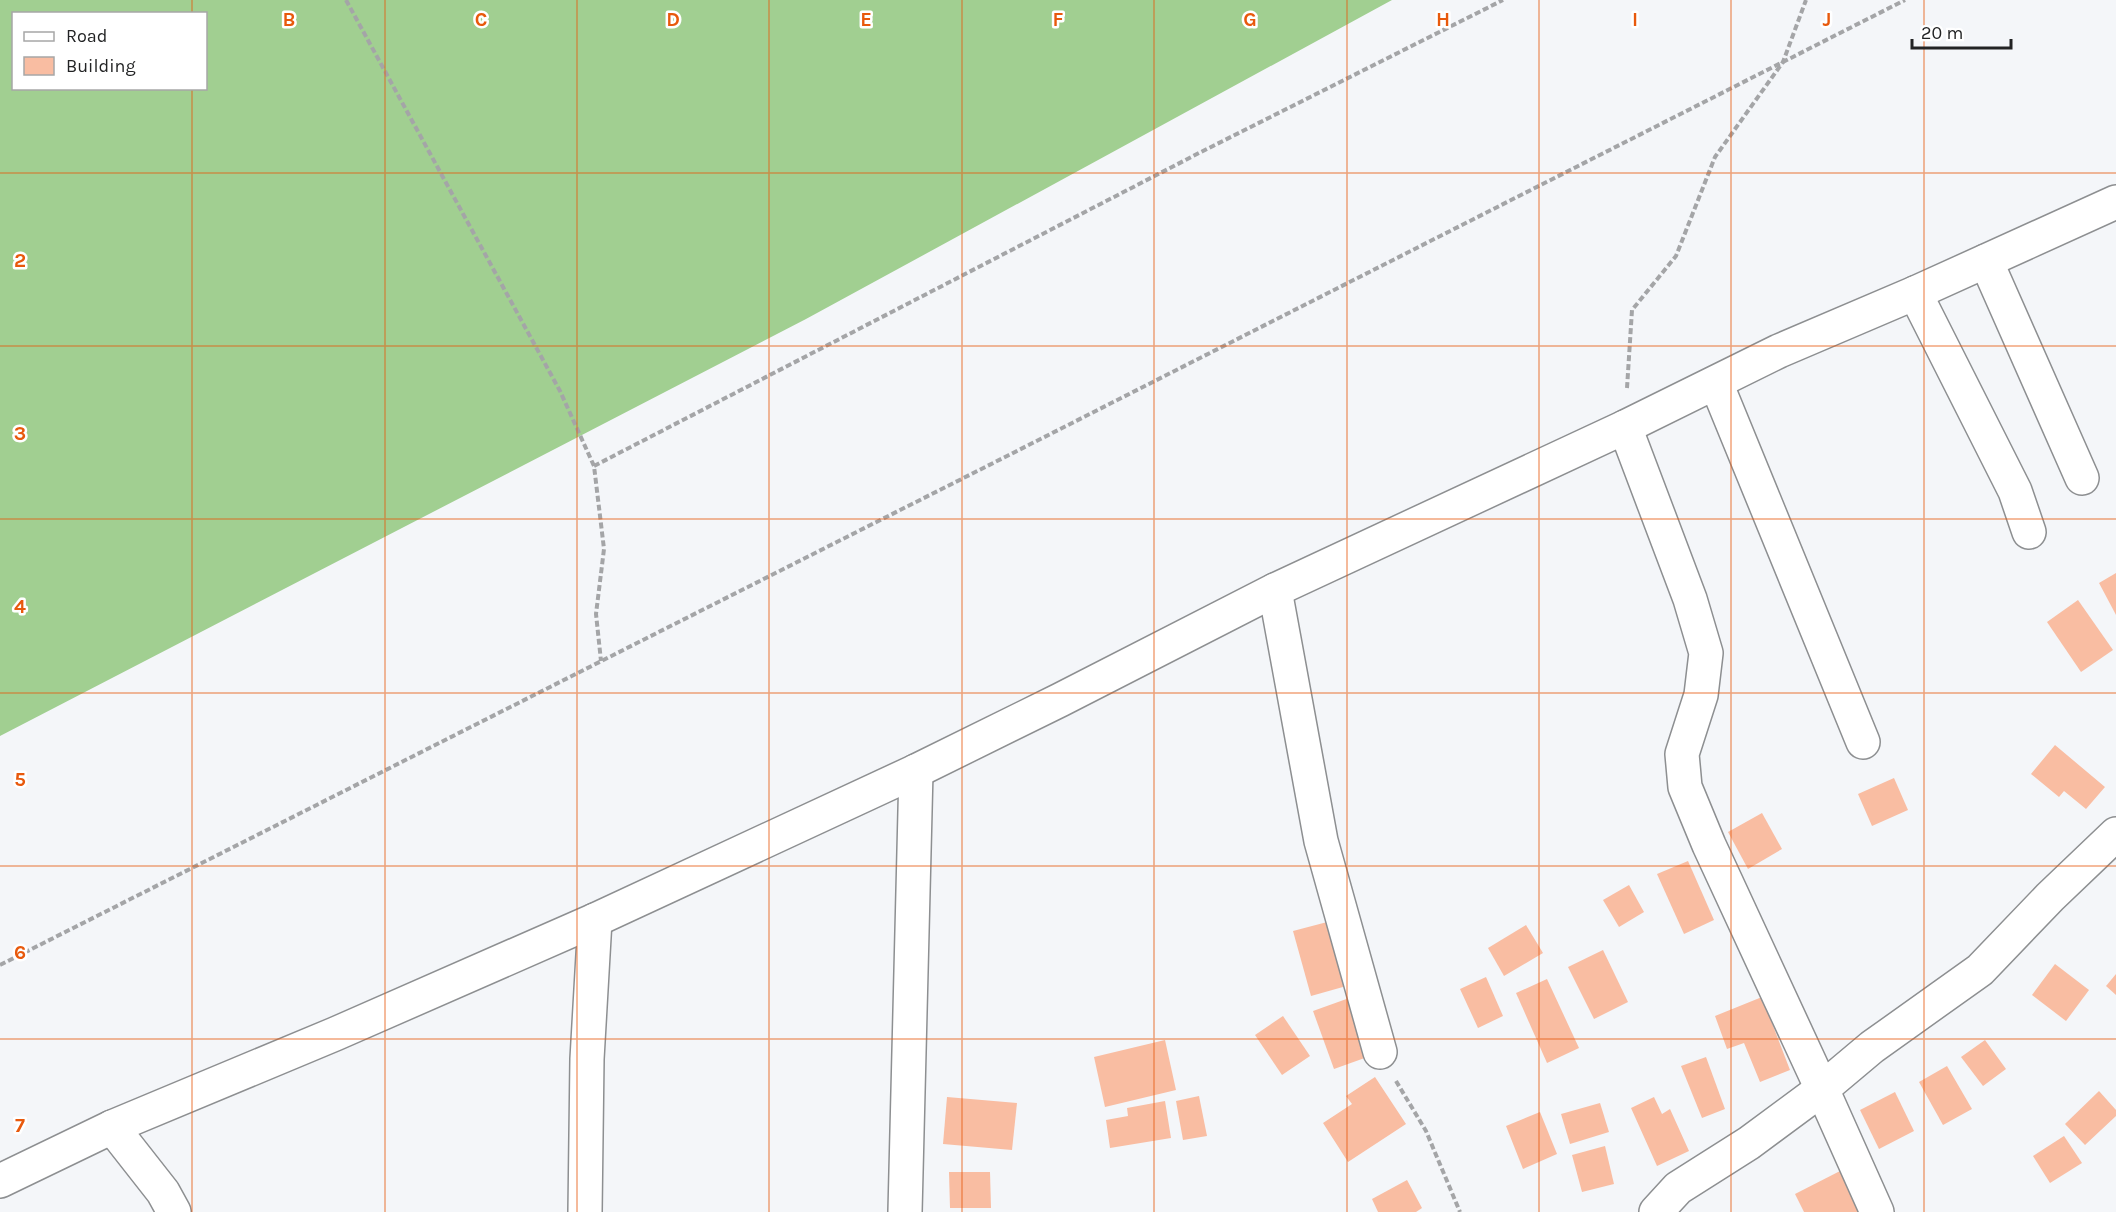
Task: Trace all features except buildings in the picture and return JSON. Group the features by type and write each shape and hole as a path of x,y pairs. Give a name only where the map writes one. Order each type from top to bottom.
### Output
{"street":[{"path":"0,1181 112,1127 335,1034 595,920 916,771 1275,590 1624,427 1779,351 1915,293 2116,202"},
{"path":"1986,261 2082,478"},
{"path":"1915,293 2015,491 2029,532"},
{"path":"1716,383 1863,742"},
{"path":"1624,427 1690,599 1706,653 1701,695 1682,754 1685,787 1709,845 1877,1212"},
{"path":"1275,590 1321,841 1380,1052"},
{"path":"905,1212 916,771"},
{"path":"1656,1212 1678,1188 1749,1143 1822,1089 1872,1047 1980,970 2050,897 2116,834"},
{"path":"585,1212 587,1059 595,920"},
{"path":"112,1127 163,1192 174,1212"}],"path":[{"path":"346,0 560,391 594,466 604,549 596,614 602,661"},
{"path":"594,466 1199,153 1503,0"},
{"path":"1624,427 1632,310 1676,256 1715,157 1783,62 1806,0"},
{"path":"0,965 1905,0"},
{"path":"1380,1052 1426,1131 1460,1212"}],"green space":[{"path":"0,0 1392,0 806,319 0,736"}]}
